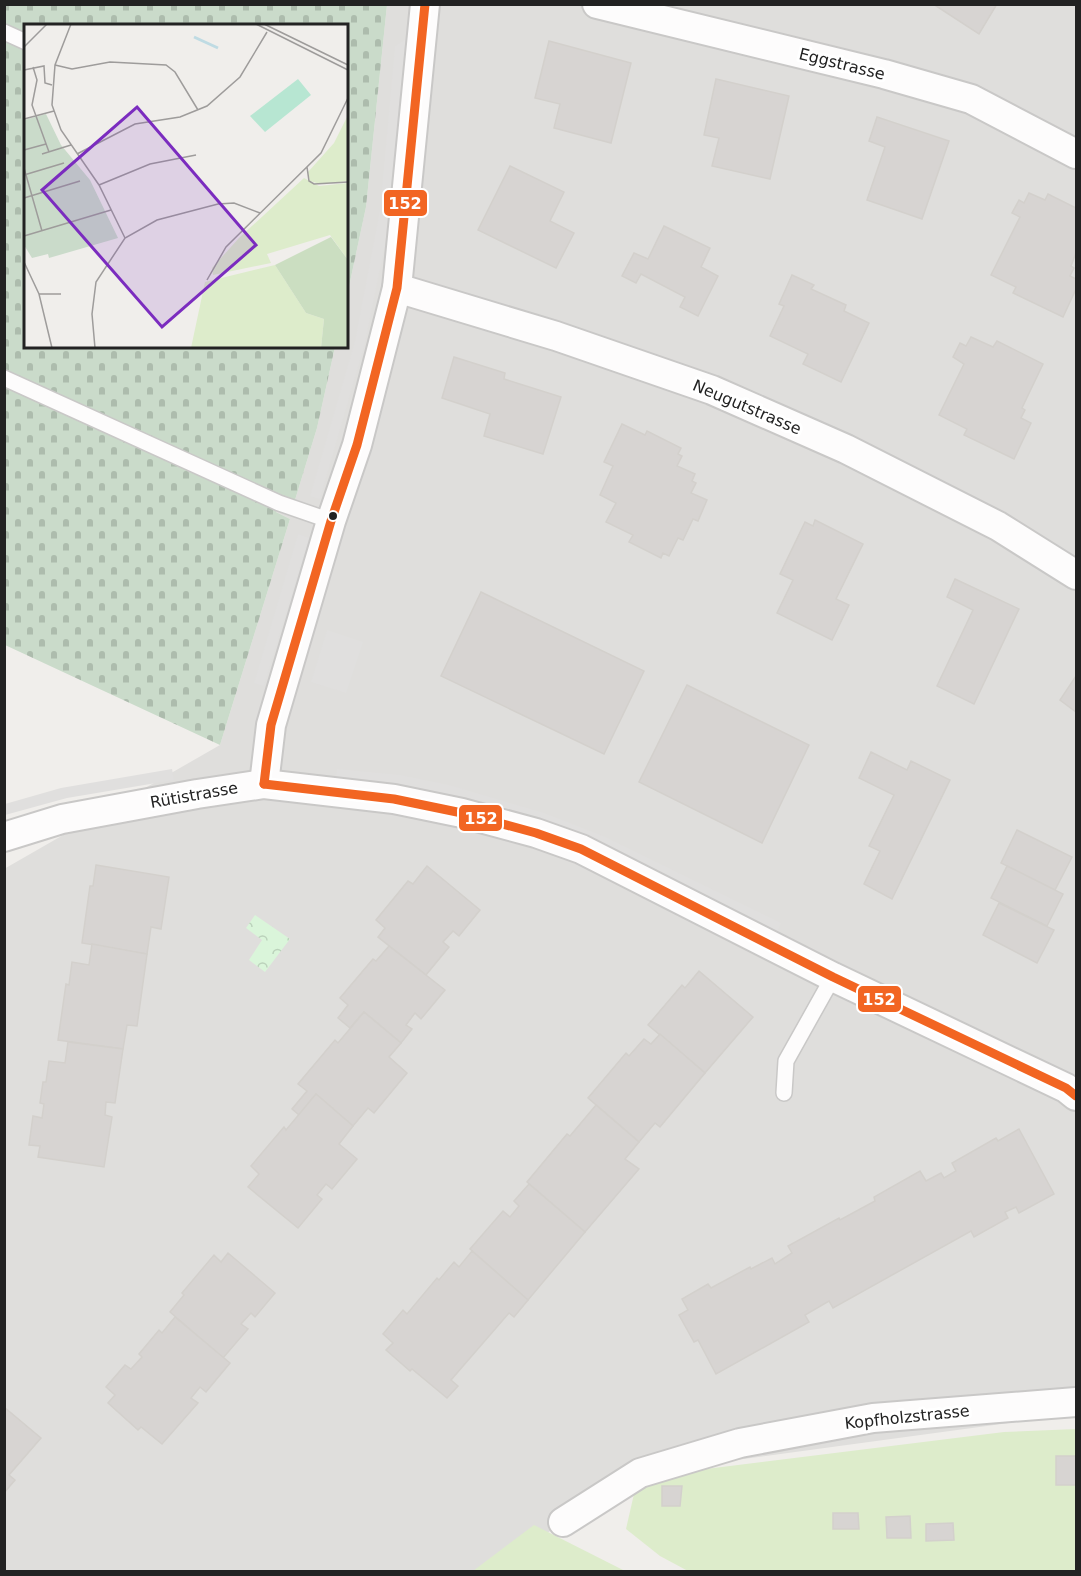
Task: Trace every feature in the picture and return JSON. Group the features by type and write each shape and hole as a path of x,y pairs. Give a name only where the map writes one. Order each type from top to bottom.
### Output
{"street":[{"path":"264,784 272,725 331,522 357,445 397,288 425,4"},
{"name":"Eggstrasse","path":"597,4 884,74 970,99 1077,154"},
{"name":"Neugutstrasse","path":"397,288 556,336 712,390 846,449 988,520 1077,575"},
{"name":"Rütistrasse","path":"4,837 62,819 264,784 394,800 462,813 581,849 833,977 1066,1088 1077,1096"},
{"name":"Kopfholzstrasse","path":"563,1521 640,1473 740,1443 873,1418 1077,1401"}],"lane":[{"path":"4,32 24,41"},
{"path":"4,378 279,503 331,522"},
{"path":"784,1093 786,1061 833,977"}],"shaded area":[{"path":"387,5 1076,5 1076,1414 640,1473 563,1522 493,1571 5,1571 4,869 220,745 290,519 276,512 282,495 295,500 317,428 335,348 348,348 348,291 366,207"},
{"path":"407,38 394,177 385,244 365,343 320,499 310,496 355,341 380,210 395,46"},
{"path":"298,534 309,538 264,686 254,683"},
{"path":"327,630 363,642 346,693 311,682"},
{"path":"172,769 174,780 67,798 5,815 5,804 61,788"},
{"path":"337,769 400,775 449,785 544,813 603,836 781,923 777,932 649,870 336,779"}],"green space":[{"path":"5,5 387,5 366,207 348,291 348,24 24,24 24,348 335,348 317,428 295,500 282,495 276,512 290,519 220,745 5,645"},
{"path":"255,915 290,939 265,972 249,960 262,940 246,928"},
{"path":"1076,1429 1076,1571 688,1571 660,1556 626,1529 634,1494 666,1474 1004,1432"},
{"path":"534,1525 625,1571 473,1571"}],"building":[{"path":"933,4 997,4 979,34"},
{"path":"549,41 631,63 611,143 554,128 560,104 535,98"},
{"path":"716,79 789,96 770,179 712,166 719,138 704,135"},
{"path":"877,117 949,141 922,219 867,200 885,147 869,141"},
{"path":"510,166 564,192 550,221 574,233 556,268 478,230"},
{"path":"1029,193 1045,200 1048,194 1076,208 1076,253 1071,266 1074,268 1070,276 1076,279 1076,289 1063,317 1013,293 1016,287 991,275 1020,217 1012,213 1019,200 1024,203"},
{"path":"664,226 710,248 701,267 718,276 698,316 680,307 685,297 641,274 636,283 622,276 634,253 648,259"},
{"path":"792,275 814,285 811,289 846,305 844,311 869,323 841,382 803,364 808,354 770,336 784,306 779,304"},
{"path":"971,337 993,347 997,341 1043,364 1022,408 1025,410 1021,418 1031,423 1014,459 964,435 967,429 939,415 964,364 953,357 960,343 966,346"},
{"path":"454,357 505,373 504,379 561,397 543,454 484,436 490,414 442,398"},
{"path":"622,424 645,435 647,431 681,448 678,454 682,456 677,466 695,474 692,481 696,483 691,493 707,500 698,521 693,519 683,540 678,538 669,556 663,553 661,558 629,542 633,535 606,522 616,503 600,495 613,466 604,462"},
{"path":"815,520 863,544 836,599 849,605 832,640 777,613 793,580 780,574 805,522 813,526"},
{"path":"955,579 1019,609 974,704 937,686 973,610 947,597"},
{"path":"481,592 644,671 604,754 441,676"},
{"path":"1076,676 1076,712 1060,700"},
{"path":"687,685 809,745 762,843 639,782"},
{"path":"871,752 907,770 911,761 950,780 892,899 864,884 880,851 869,846 894,795 859,778"},
{"path":"1017,830 1072,857 1055,890 1001,863"},
{"path":"96,865 169,877 161,929 151,927 147,954 82,943 90,886 93,886"},
{"path":"427,866 480,910 459,936 453,931 443,942 449,947 426,975 378,937 385,928 376,920 408,881 413,884"},
{"path":"1007,866 1063,894 1047,926 991,898"},
{"path":"999,903 1054,930 1037,963 983,935"},
{"path":"92,944 147,954 137,1026 127,1025 123,1049 58,1040 66,984 69,985 72,962 89,965"},
{"path":"389,946 445,990 421,1019 415,1013 406,1025 412,1029 401,1043 364,1012 350,1028 338,1018 348,1005 340,998 373,959 376,961"},
{"path":"699,971 753,1017 705,1073 648,1025 682,985 685,988"},
{"path":"364,1012 401,1043 389,1057 407,1073 374,1113 368,1108 353,1126 316,1094 299,1115 292,1109 307,1091 298,1084 335,1040 338,1043"},
{"path":"660,1034 705,1073 660,1127 655,1123 639,1142 588,1098 626,1053 629,1056 644,1039 651,1044"},
{"path":"68,1042 123,1049 115,1103 106,1102 105,1115 112,1117 104,1167 38,1157 40,1146 29,1145 33,1116 42,1118 44,1104 40,1103 49,1061 65,1063"},
{"path":"316,1094 353,1126 339,1144 357,1159 332,1189 326,1184 317,1195 322,1199 298,1228 248,1187 259,1174 251,1166 284,1127 286,1130"},
{"path":"596,1105 639,1142 625,1159 639,1169 585,1232 527,1182 567,1134 570,1136"},
{"path":"1019,1129 1054,1194 1019,1213 1016,1207 1005,1212 1008,1218 974,1237 971,1231 833,1308 829,1301 805,1315 809,1322 716,1374 698,1340 694,1342 679,1315 688,1310 682,1299 708,1284 711,1288 772,1258 775,1264 792,1253 788,1246 875,1201 874,1197 920,1171 926,1181 941,1173 944,1178 956,1171 952,1163 996,1138 998,1141"},
{"path":"529,1184 585,1232 528,1300 470,1249 503,1211 510,1217 519,1206 514,1201"},
{"path":"472,1251 528,1300 514,1317 509,1313 451,1380 458,1386 447,1398 386,1350 393,1343 383,1334 403,1310 407,1314 437,1278 439,1280 454,1262 459,1267"},
{"path":"228,1253 275,1293 255,1317 251,1313 241,1324 248,1329 223,1358 170,1312 184,1295 182,1293 214,1255 221,1262"},
{"path":"175,1317 230,1363 206,1392 200,1387 191,1398 198,1403 162,1444 141,1427 138,1430 108,1403 115,1395 106,1387 125,1365 131,1369 142,1357 139,1354 159,1330 162,1333"},
{"path":"4,1407 41,1438 9,1475 15,1480 4,1493"},
{"path":"1056,1456 1076,1456 1076,1485 1056,1485"},
{"path":"662,1486 682,1486 680,1506 662,1506"},
{"path":"833,1513 858,1513 859,1529 833,1529"},
{"path":"910,1516 911,1538 887,1538 886,1517"},
{"path":"953,1523 954,1540 926,1541 926,1524"}],"transit line":[{"name":"152","path":"264,784 271,725 331,521 357,445 397,288 425,4"},
{"name":"152","path":"264,784 394,799 462,813 536,833 581,849 833,977 1066,1088 1076,1096"}]}
